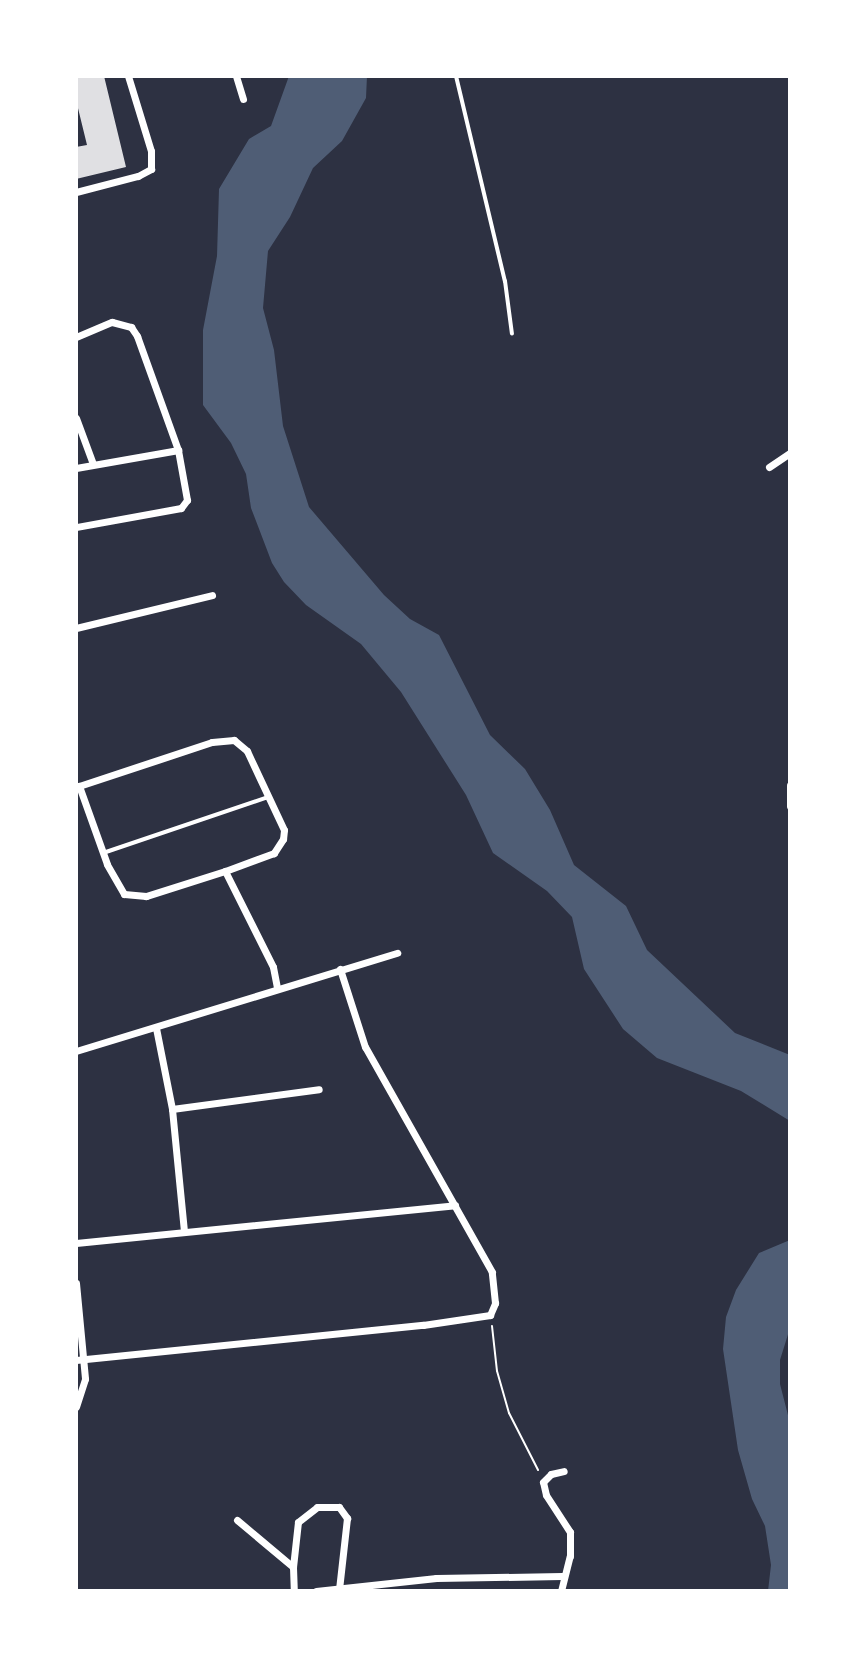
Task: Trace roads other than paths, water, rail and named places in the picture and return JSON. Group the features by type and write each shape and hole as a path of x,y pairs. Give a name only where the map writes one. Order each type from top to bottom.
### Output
{"street":[{"path":"76,192 138,176 151,169 151,151 128,76"},
{"path":"236,76 243,99"},
{"path":"76,337 112,322 122,323 137,336 178,450 187,492 185,506 76,527"},
{"path":"76,418 93,464"},
{"path":"76,468 178,450"},
{"path":"769,467 790,453"},
{"path":"76,628 212,595"},
{"path":"225,740 234,740 247,751 284,830 283,839 274,853 225,871 146,896 124,894 103,853 78,787 225,740"},
{"path":"790,785 790,806"},
{"path":"225,871 273,967 277,988"},
{"path":"76,1051 397,953"},
{"path":"80,1360 423,1325 490,1315 495,1303 492,1272 365,1047 340,969"},
{"path":"156,1028 172,1109 184,1231"},
{"path":"172,1109 319,1089"},
{"path":"76,1243 455,1205"},
{"path":"76,1283 83,1392 76,1407"},
{"path":"561,1591 562,1576 570,1556 570,1532 546,1495 543,1482 551,1474 564,1471"},
{"path":"294,1591 298,1522 323,1505 339,1507 347,1518 339,1589"},
{"path":"237,1520 293,1567"},
{"path":"316,1591 436,1578 562,1576"}],"lane":[{"path":"456,76 505,281 512,334"},
{"path":"103,853 268,797"}],"water":[{"path":"289,76 367,76 366,98 342,141 313,168 290,217 268,251 263,308 274,350 283,426 309,507 384,595 410,619 439,635 490,735 525,769 550,810 574,865 626,906 647,950 735,1033 790,1055 790,1121 741,1091 657,1058 623,1029 584,969 572,917 547,891 493,853 466,795 401,692 361,644 306,605 284,582 272,563 251,508 246,474 231,443 203,405 203,330 217,256 219,189 249,139 271,126"},
{"path":"790,1240 790,1328 780,1360 780,1384 790,1423 790,1591 768,1591 771,1565 765,1526 752,1499 738,1450 723,1349 726,1317 736,1290 759,1253"}]}
